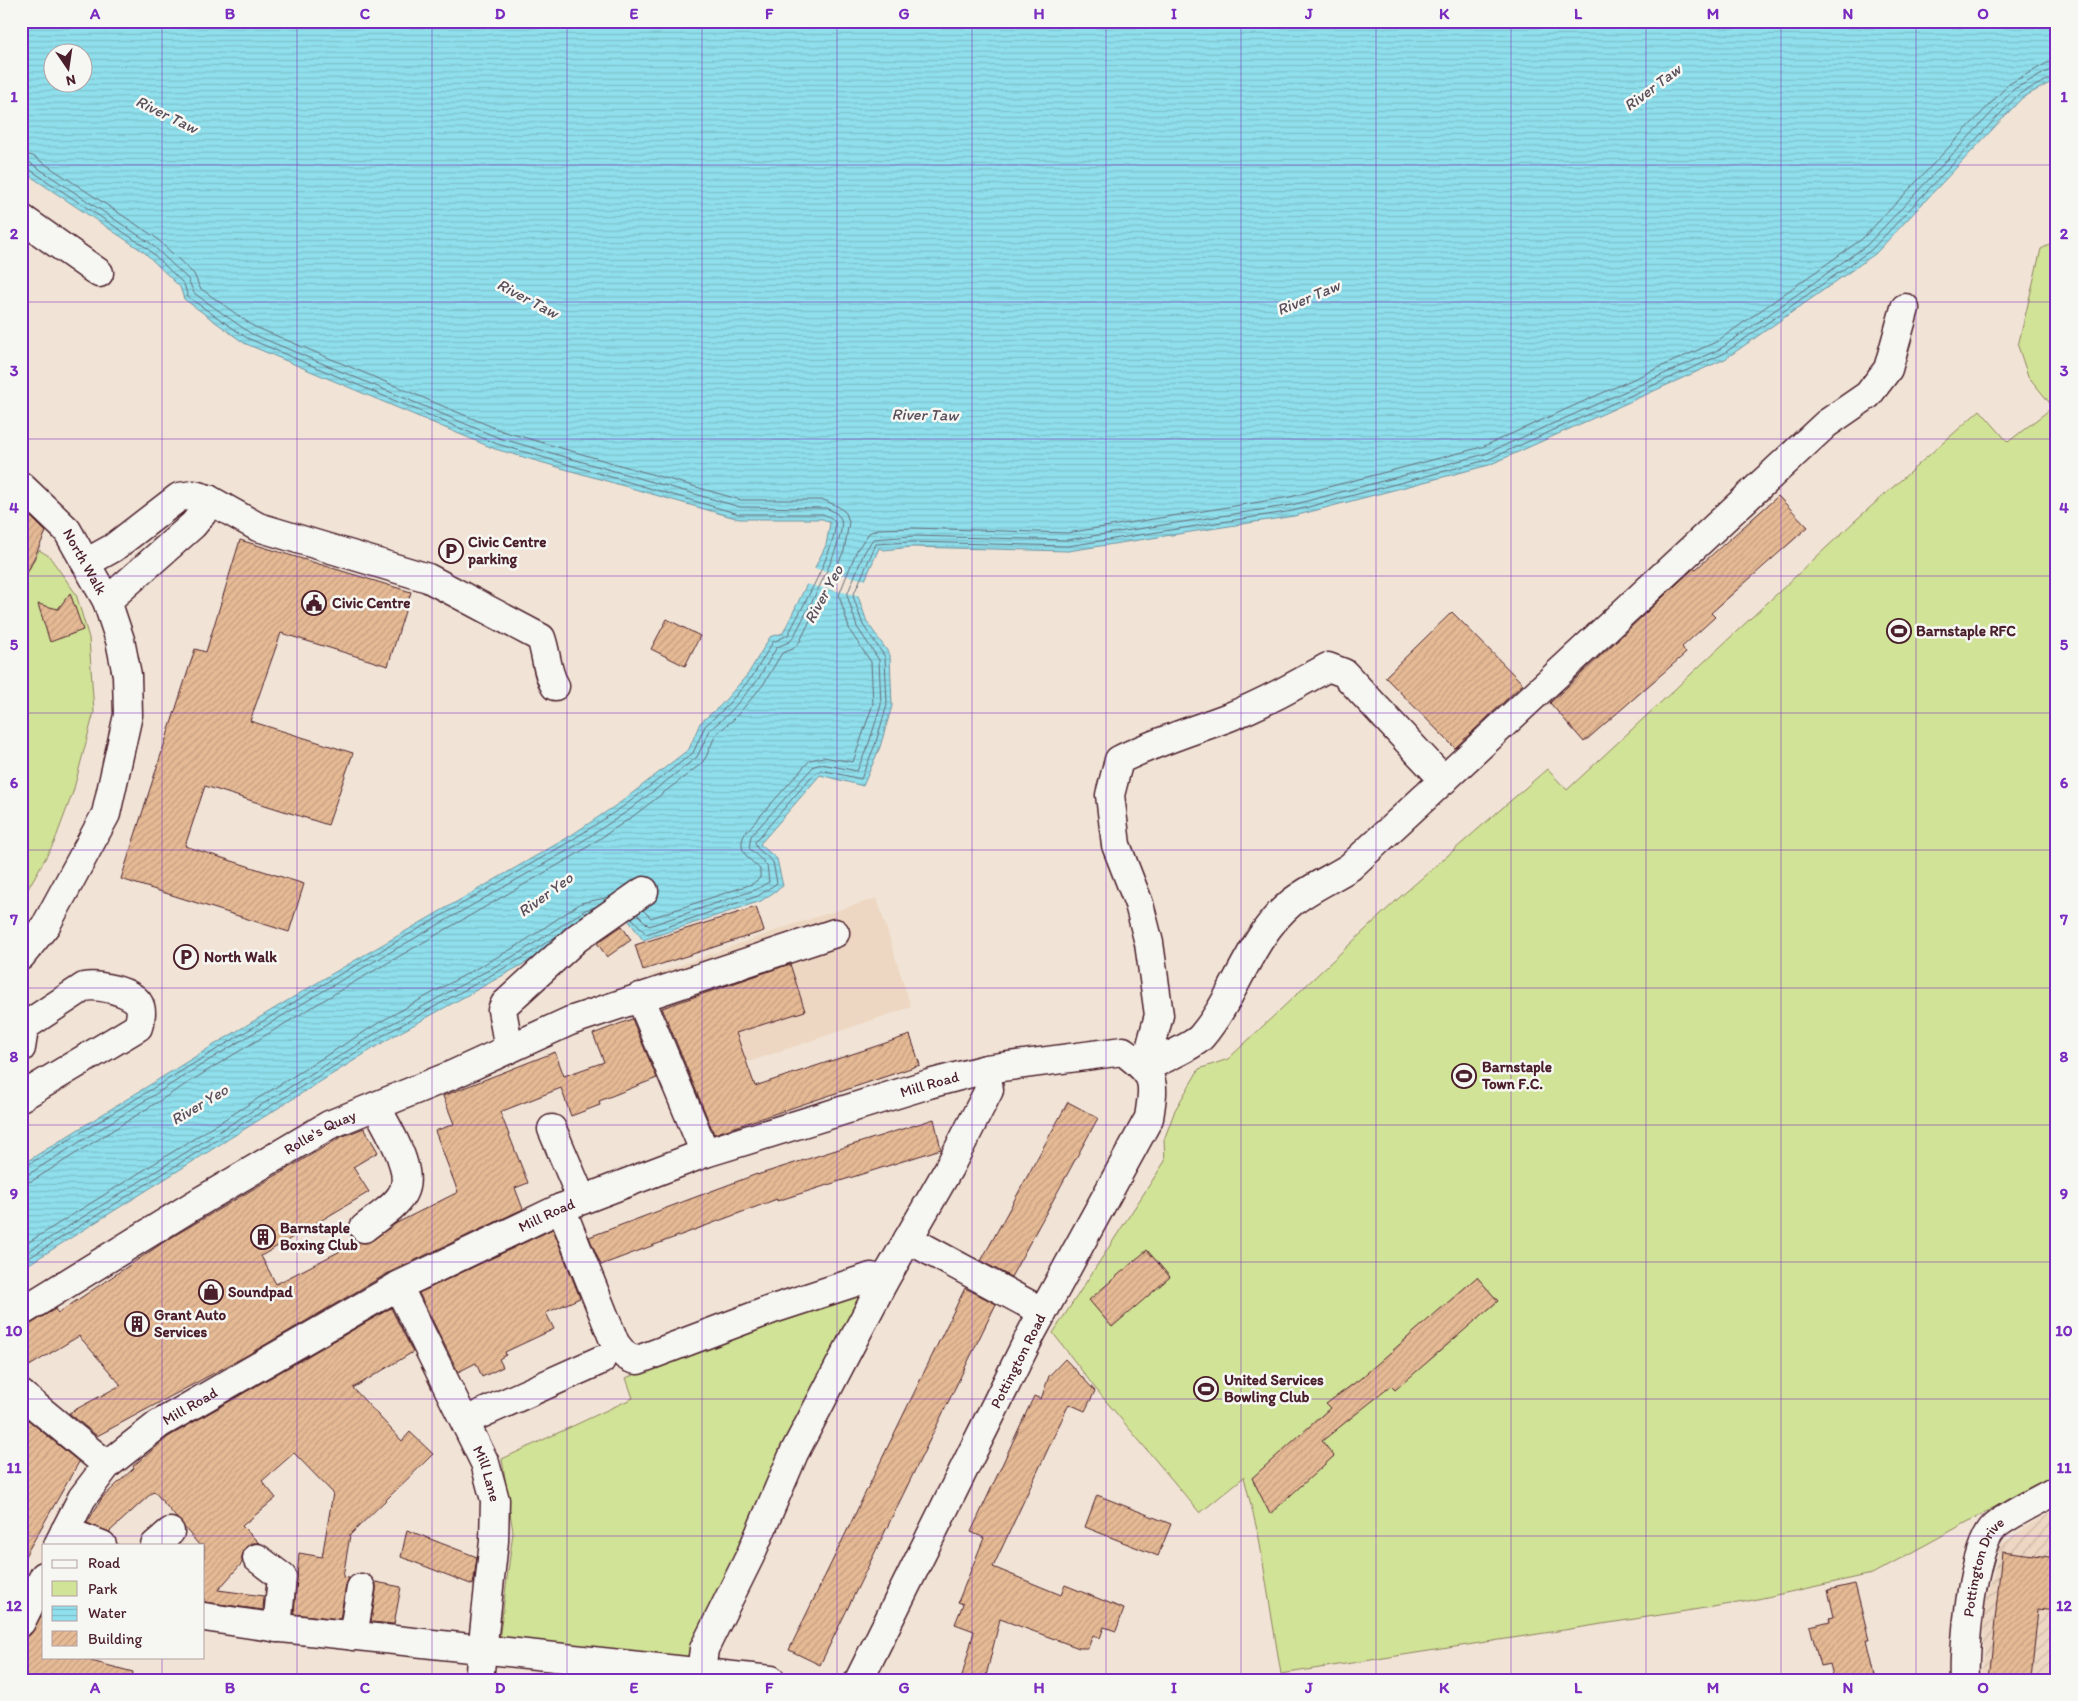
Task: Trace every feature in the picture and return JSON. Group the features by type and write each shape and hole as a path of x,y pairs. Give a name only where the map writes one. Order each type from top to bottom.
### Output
{"street":[{"path":"21,218 99,273"},
{"path":"1145,1068 1201,1038 1222,1008 1238,976 1271,926 1291,903 1350,867 1826,424 1868,395 1888,369 1905,308"},
{"name":"North Walk","path":"21,486 68,530 107,601 120,640 127,675 128,715 120,758 106,814 89,849 46,925 21,956"},
{"path":"86,564 113,548 179,497 194,495 208,499 258,527 428,578 505,618 542,638 547,656 547,674 555,686"},
{"path":"107,601 164,548 193,525 202,514 208,499"},
{"path":"148,522 164,548"},
{"path":"1145,1068 1159,1015 1149,944 1139,904 1116,845 1110,795 1119,760 1159,742 1261,703 1328,668 1344,673 1444,780"},
{"path":"509,1049 502,1010 505,1004 577,938 644,891"},
{"name":"Rolle's Quay","path":"21,1312 194,1205 329,1125 509,1049 570,1021 835,933"},
{"path":"21,1048 24,1029 28,1024 84,987 92,985 123,992 138,1002 142,1014 138,1027 21,1097"},
{"path":"640,997 705,1153"},
{"name":"Mill Road","path":"62,1538 82,1498 107,1465 160,1424 398,1286 571,1204 705,1153 929,1084 986,1069 1123,1050 1145,1068"},
{"name":"Pottington Road","path":"859,1680 1043,1312 1149,1118 1154,1085 1145,1068"},
{"path":"702,1673 704,1648 750,1556 794,1453 884,1281 949,1168 989,1090 986,1069"},
{"path":"364,1228 397,1202 405,1190 405,1177 399,1151 376,1106"},
{"path":"552,1129 571,1204 615,1343 624,1355 632,1360 638,1360 772,1309 871,1277 884,1281"},
{"path":"908,1239 1043,1312"},
{"name":"Mill Lane","path":"398,1286 485,1463 496,1500 480,1680"},
{"path":"465,1421 601,1360"},
{"path":"21,1394 107,1465"},
{"name":"Pottington Drive","path":"1966,1680 1968,1623 1980,1550 1993,1527 2057,1490"},
{"path":"62,1538 96,1544"},
{"path":"257,1558 282,1577 277,1628"},
{"path":"21,1622 42,1586"},
{"path":"353,1636 361,1588"},
{"path":"205,1617 277,1628 484,1651 771,1680"}],"shaded area":[{"path":"877,898 911,1007 693,1081 649,976 794,924"},
{"path":"2057,1509 2057,1680 1982,1680 1984,1612 2000,1546 2027,1526"}],"green space":[{"path":"2057,241 2057,1473 1872,1574 1744,1602 1281,1674 1259,1538 1244,1477 1200,1513 1095,1388 1053,1333 1165,1161 1164,1140 1175,1110 1199,1069 1228,1059 1399,898 1547,769 1567,790 1857,519 1980,410 2008,442 2053,407 2028,376 2018,346 2041,249"},
{"path":"39,550 49,556 76,594 89,638 94,712 73,792 54,843 21,901 21,576 28,572"},
{"path":"870,1284 690,1659 499,1641 513,1532 502,1459 633,1398 626,1378 750,1327"}],"water":[{"path":"21,21 2057,21 2057,79 2022,98 1875,254 1725,359 1489,465 1294,516 1068,551 912,547 884,550 879,548 858,596 867,622 890,655 892,706 880,747 863,786 820,775 760,844 777,859 783,886 761,901 643,940 623,913 591,919 527,962 390,1038 21,1269 21,1165 335,972 567,838 621,802 689,749 700,723 720,706 748,674 770,637 783,633 826,545 830,523 823,519 739,519 495,449 244,343 184,299 180,287 144,252 21,170"}],"pier":[{"path":"812,568 867,580 861,596 804,584"}],"building":[{"path":"1778,496 1808,527 1711,613 1715,617 1682,647 1686,653 1584,742 1550,703 1694,568 1696,569"},
{"path":"21,513 32,518 46,532 21,586"},
{"path":"240,540 411,592 388,666 281,633 250,721 353,753 328,825 205,786 185,846 304,884 289,932 121,879 195,649 206,652"},
{"path":"70,593 83,630 50,642 38,604 58,609"},
{"path":"1452,612 1523,684 1455,748 1385,677"},
{"path":"667,619 700,636 685,666 651,649"},
{"path":"756,907 764,931 643,970 635,945"},
{"path":"622,926 631,940 607,957 597,943"},
{"path":"790,964 805,1011 736,1033 755,1086 910,1035 920,1065 714,1134 662,1008"},
{"path":"632,1019 657,1078 599,1101 600,1105 571,1116 561,1088 500,1112 528,1183 515,1188 523,1209 390,1272 244,1357 97,1436 69,1413 121,1385 79,1336 21,1371 21,1328 55,1309 58,1313 167,1240 341,1137 364,1128 378,1152 353,1167 369,1192 261,1256 276,1284 358,1242 366,1243 373,1240 395,1224 458,1192 435,1131 454,1124 443,1096 555,1052 564,1076 604,1062 593,1034"},
{"path":"1068,1102 1098,1118 1011,1277 981,1261"},
{"path":"934,1119 941,1149 777,1201 777,1199 601,1265 589,1237 757,1174"},
{"path":"553,1229 580,1298 546,1313 554,1329 505,1352 506,1355 499,1359 503,1367 482,1377 476,1363 458,1372 419,1293"},
{"path":"1147,1250 1170,1277 1112,1327 1089,1300"},
{"path":"1477,1277 1498,1301 1395,1390 1391,1386 1322,1441 1334,1456 1270,1514 1252,1478 1330,1408 1326,1404 1360,1379"},
{"path":"965,1288 996,1304 820,1665 789,1650"},
{"path":"391,1308 413,1352 353,1388 402,1441 410,1432 433,1454 350,1535 343,1577 349,1578 340,1619 294,1614 299,1553 322,1557 333,1493 294,1453 262,1481 276,1498 242,1526 259,1543 251,1543 245,1548 242,1563 218,1590 264,1596 263,1610 205,1602 205,1544 198,1544 154,1491 109,1532 87,1523 102,1498 134,1468 133,1466 168,1437"},
{"path":"1065,1359 1095,1391 1085,1411 1069,1404 993,1567 1061,1595 1065,1585 1124,1609 1116,1631 1104,1627 1100,1638 1093,1635 1088,1648 1079,1648 1000,1619 985,1680 961,1680 974,1631 955,1624 963,1604 958,1602 984,1538 971,1532 1034,1396 1041,1399 1049,1376"},
{"path":"21,1414 79,1462 21,1563"},
{"path":"1097,1495 1171,1524 1158,1556 1085,1527"},
{"path":"407,1530 477,1557 473,1585 401,1557"},
{"path":"2002,1551 2057,1558 2057,1611 2038,1609 2031,1680 1989,1680"},
{"path":"376,1582 401,1587 394,1624 371,1622"},
{"path":"1855,1584 1869,1640 1866,1640 1875,1680 1834,1680 1830,1664 1820,1666 1810,1626 1830,1621 1829,1618 1834,1617 1828,1590"},
{"path":"42,1616 42,1658 80,1658 133,1672 132,1680 21,1680 21,1638 30,1635"}],"place":[{"name":"Civic Centre parking","path":"451,551"},
{"name":"Civic Centre","path":"314,603"},
{"name":"Barnstaple RFC","path":"1899,631"},
{"name":"North Walk","path":"186,957"},
{"name":"Barnstaple Town F.C.","path":"1464,1076"},
{"name":"Barnstaple Boxing Club","path":"263,1237"},
{"name":"Soundpad","path":"211,1292"},
{"name":"Grant Auto Services","path":"137,1324"},
{"name":"United Services Bowling Club","path":"1206,1389"}],"water label":[{"name":"River Taw","path":"1652,87"},
{"name":"River Taw","path":"167,114"},
{"name":"River Taw","path":"1308,297"},
{"name":"River Taw","path":"528,298"},
{"name":"River Taw","path":"925,414"},
{"name":"River Yeo","path":"823,594"},
{"name":"River Yeo","path":"545,894"},
{"name":"River Yeo","path":"199,1104"}]}
